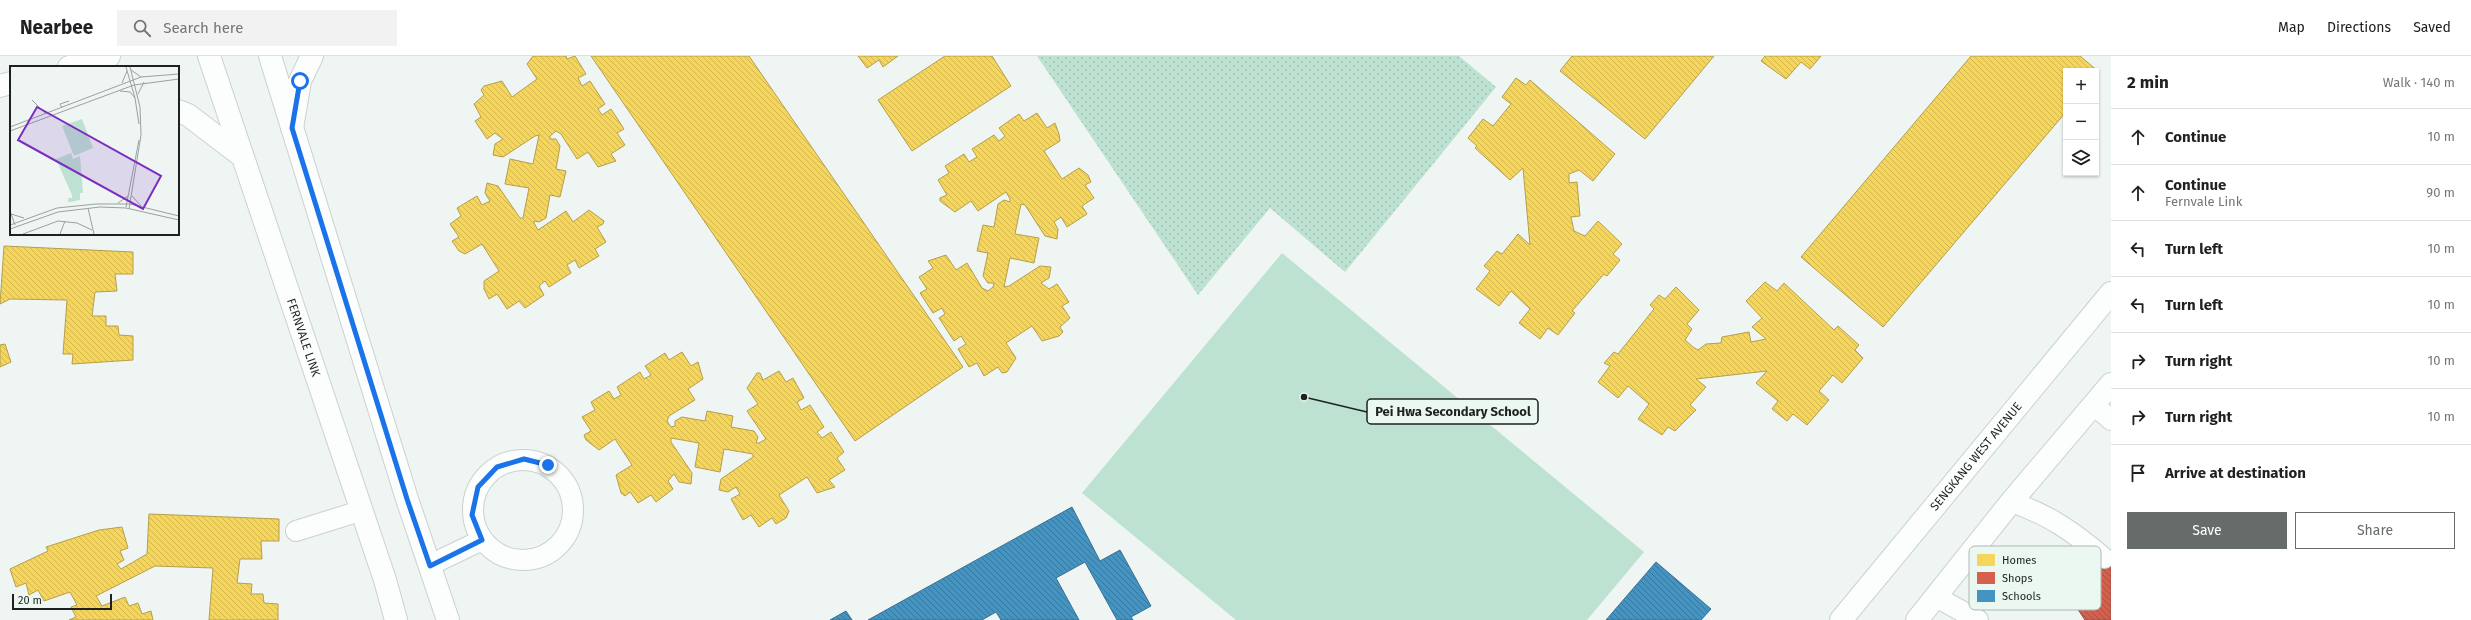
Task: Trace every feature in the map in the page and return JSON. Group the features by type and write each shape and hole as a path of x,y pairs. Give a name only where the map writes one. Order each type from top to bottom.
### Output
{"street":[{"path":"73,66 109,56"},
{"name":"FERNVALE LINK","path":"209,56 360,511 385,580 396,620"},
{"path":"270,56 407,499 448,620"},
{"path":"292,128 300,81 312,56"},
{"path":"0,86 10,83"},
{"path":"179,112 188,115 242,156"},
{"name":"SENGKANG WEST AVENUE","path":"1841,620 2111,293"},
{"path":"1976,546 2011,502 2111,384"},
{"path":"1917,620 1969,555"}],"lane":[{"path":"2094,405 2111,420"},
{"path":"524,459 548,465 566,481 575,512 559,546 541,558 519,561 498,555 482,540 472,515 478,487 497,467 524,459"},
{"path":"2011,502 2047,515 2076,534 2090,546"},
{"path":"296,531 360,511"},
{"path":"430,566 482,540"},
{"path":"1936,597 1978,620"}],"green space":[{"path":"1037,56 1459,56 1496,87 1345,272 1270,208 1198,295"},
{"path":"1282,253 1644,552 1587,620 1236,620 1082,493"}],"building: Homes":[{"path":"533,56 566,56 567,59 575,56 586,74 578,78 582,86 590,81 605,104 598,109 602,115 611,109 624,129 617,133 625,145 611,154 616,161 598,167 588,152 577,159 561,134 556,131 550,136 550,139 556,139 560,146 556,169 566,171 560,197 550,195 546,218 539,222 534,221 534,223 538,230 566,211 573,222 589,210 604,221 603,224 597,227 606,242 595,249 599,256 579,268 575,260 567,265 571,273 549,287 545,281 539,286 544,295 525,308 519,301 507,309 497,294 489,299 484,289 484,281 499,271 482,244 465,254 459,251 452,241 459,237 450,224 461,216 457,208 477,196 482,205 490,201 485,193 487,183 498,186 520,218 523,218 529,188 505,184 510,159 533,164 539,135 535,136 503,157 493,155 495,144 503,139 495,133 487,139 475,121 481,117 474,104 484,95 481,90 484,86 502,81 512,97 537,79 527,64"},
{"path":"591,56 749,56 963,367 855,441"},
{"path":"858,56 898,56 883,67 879,60 867,68"},
{"path":"945,56 992,56 1011,86 912,151 878,100"},
{"path":"1572,56 1714,56 1645,139 1560,71"},
{"path":"1765,56 1821,56 1810,69 1801,62 1786,79 1761,61"},
{"path":"1971,56 2080,56 2094,68 2063,68 2063,116 1883,327 1801,257"},
{"path":"1516,78 1526,85 1530,80 1615,154 1593,181 1579,170 1569,174 1569,183 1577,182 1580,216 1571,217 1574,231 1585,236 1598,221 1622,244 1613,254 1620,260 1607,276 1604,274 1572,311 1575,313 1558,335 1548,328 1540,339 1519,323 1530,309 1511,291 1499,306 1476,289 1490,271 1484,266 1497,251 1502,254 1518,234 1530,245 1523,168 1510,180 1475,148 1477,146 1468,138 1483,119 1493,126 1511,104 1502,97"},
{"path":"1037,113 1047,128 1055,123 1060,141 1044,151 1062,179 1079,168 1088,175 1091,182 1085,185 1094,198 1082,206 1087,214 1067,227 1061,217 1054,222 1058,229 1057,239 1045,236 1025,205 1021,204 1015,234 1039,238 1034,263 1010,258 1004,287 1009,286 1040,266 1051,267 1049,278 1041,283 1049,289 1057,284 1069,302 1062,306 1070,318 1060,327 1063,332 1059,336 1042,341 1032,326 1006,343 1016,358 1007,372 1002,373 998,367 984,376 977,363 969,367 958,349 966,344 961,336 954,341 939,318 945,314 942,308 933,313 920,293 927,289 919,277 933,268 928,261 946,255 956,270 967,263 982,288 988,291 993,287 994,283 988,283 983,276 988,253 977,251 983,225 994,227 998,204 1004,200 1010,202 1010,199 1006,192 978,211 971,201 955,212 940,201 940,198 947,195 938,180 949,173 945,166 964,154 969,162 977,157 972,149 994,135 999,141 1005,136 999,128 1019,114 1024,121"},
{"path":"4,246 133,252 133,274 115,274 117,291 95,292 92,316 106,316 106,326 118,326 119,335 133,336 133,360 72,364 73,354 63,354 67,300 10,299 0,304"},
{"path":"1765,282 1777,291 1784,283 1834,330 1838,326 1859,345 1855,350 1863,358 1842,383 1833,375 1819,391 1829,400 1807,425 1793,414 1787,421 1772,409 1778,401 1756,383 1767,371 1696,379 1706,387 1690,405 1696,410 1675,431 1668,427 1662,435 1638,419 1649,404 1628,386 1618,398 1598,382 1610,366 1604,363 1614,352 1618,354 1654,309 1650,305 1659,295 1665,299 1676,287 1699,310 1687,324 1692,329 1685,340 1698,350 1706,344 1721,343 1722,337 1749,332 1751,342 1766,339 1752,327 1762,318 1746,301"},
{"path":"5,344 11,362 0,367 0,345"},
{"path":"682,352 691,366 698,362 703,379 688,389 695,400 669,416 667,421 671,427 675,426 675,421 682,417 705,421 707,411 733,416 731,427 754,431 758,437 756,443 759,443 766,439 747,411 758,404 747,388 757,373 760,373 763,380 779,371 786,382 793,378 804,398 797,402 801,410 810,405 824,427 817,432 822,438 831,432 844,452 837,458 845,470 829,480 835,487 817,493 807,477 779,495 789,511 786,518 776,524 772,518 759,527 751,515 743,520 731,499 740,494 736,487 728,492 719,490 721,479 753,457 753,454 724,449 720,472 695,467 699,443 671,438 671,442 692,473 691,484 679,482 674,474 668,481 673,489 656,502 651,495 638,503 630,492 625,496 621,493 616,475 632,465 615,439 599,450 586,440 584,435 591,431 582,417 595,410 591,402 609,391 614,399 621,395 617,387 640,372 644,379 651,375 645,366 665,353 669,360"},
{"path":"149,514 279,519 279,541 261,541 262,559 240,559 237,583 252,584 251,594 263,594 264,603 278,604 278,620 209,620 213,568 155,566 96,596 102,606 125,597 129,606 138,603 142,614 151,611 153,620 69,620 76,617 71,607 77,605 70,592 44,601 38,590 29,595 26,583 16,587 10,569 48,551 46,547 99,530 122,527 128,548 120,551 124,560 117,564 121,569 147,554"}],"building: Shops":[{"path":"2111,549 2111,620 2085,620 2078,610 2101,610 2101,561"}],"building: Schools":[{"path":"1072,507 1100,561 1120,550 1151,606 1131,617 1133,620 1117,620 1085,562 1056,578 1079,620 1001,620 996,612 982,620 868,620"},
{"path":"1656,562 1711,609 1701,620 1606,620"},
{"path":"846,611 852,620 830,620"}],"place":[{"name":"Pei Hwa Secondary School","path":"1304,397"}],"route":[{"path":"300,81 292,128 407,499 430,566 461,552 482,540 472,515 478,487 497,467 524,459 548,465"}]}
